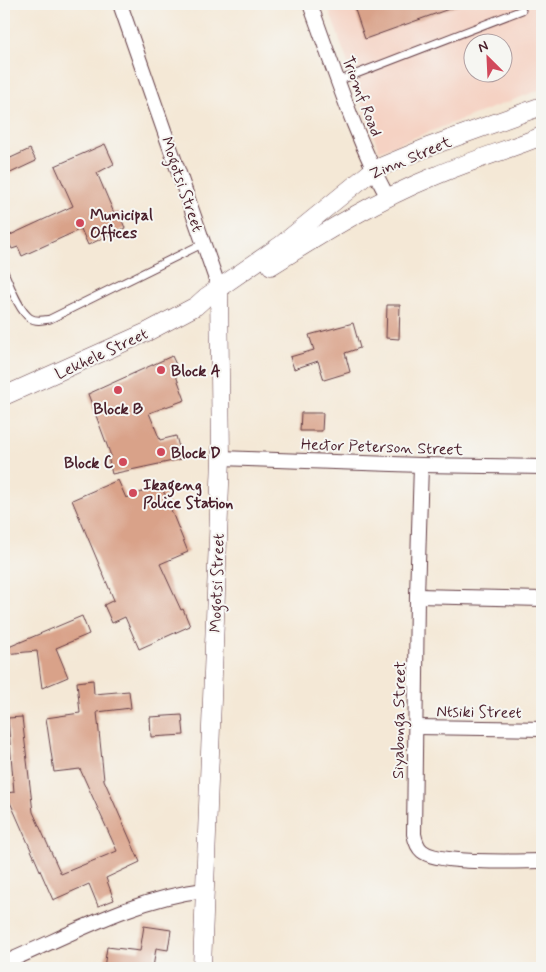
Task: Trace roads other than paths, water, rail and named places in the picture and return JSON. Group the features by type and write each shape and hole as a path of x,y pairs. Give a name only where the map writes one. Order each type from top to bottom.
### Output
{"street":[{"name":"Mogotsi Street","path":"120,4 204,243 219,293 221,458 202,968"},
{"name":"Triomf Road","path":"310,4 373,170 388,198"},
{"name":"Zinn Street","path":"219,293 302,230 373,170 428,147 542,106"},
{"name":"Zinn Street","path":"219,293 388,198 434,176 542,136"},
{"name":"Lekhele Street","path":"4,396 148,332 219,293"},
{"name":"Hector Peterson Street","path":"221,458 542,467"},
{"name":"Siyabonga Street","path":"421,465 417,596 414,834 421,851 433,857 452,860 542,861"},
{"path":"417,596 542,599"},
{"name":"Ntsiki Street","path":"416,727 542,730"},
{"path":"4,963 102,918 155,900 204,890"}],"lane":[{"path":"338,81 522,10"},
{"path":"4,272 22,311 31,319 40,321 50,319 204,243"}],"place":[{"name":"Municipal Offices","path":"80,223"},
{"name":"Block A","path":"161,370"},
{"name":"Block B","path":"118,390"},
{"name":"Block D","path":"161,452"},
{"name":"Block C","path":"123,462"},
{"name":"Ikageng Police Station","path":"133,493"}]}
